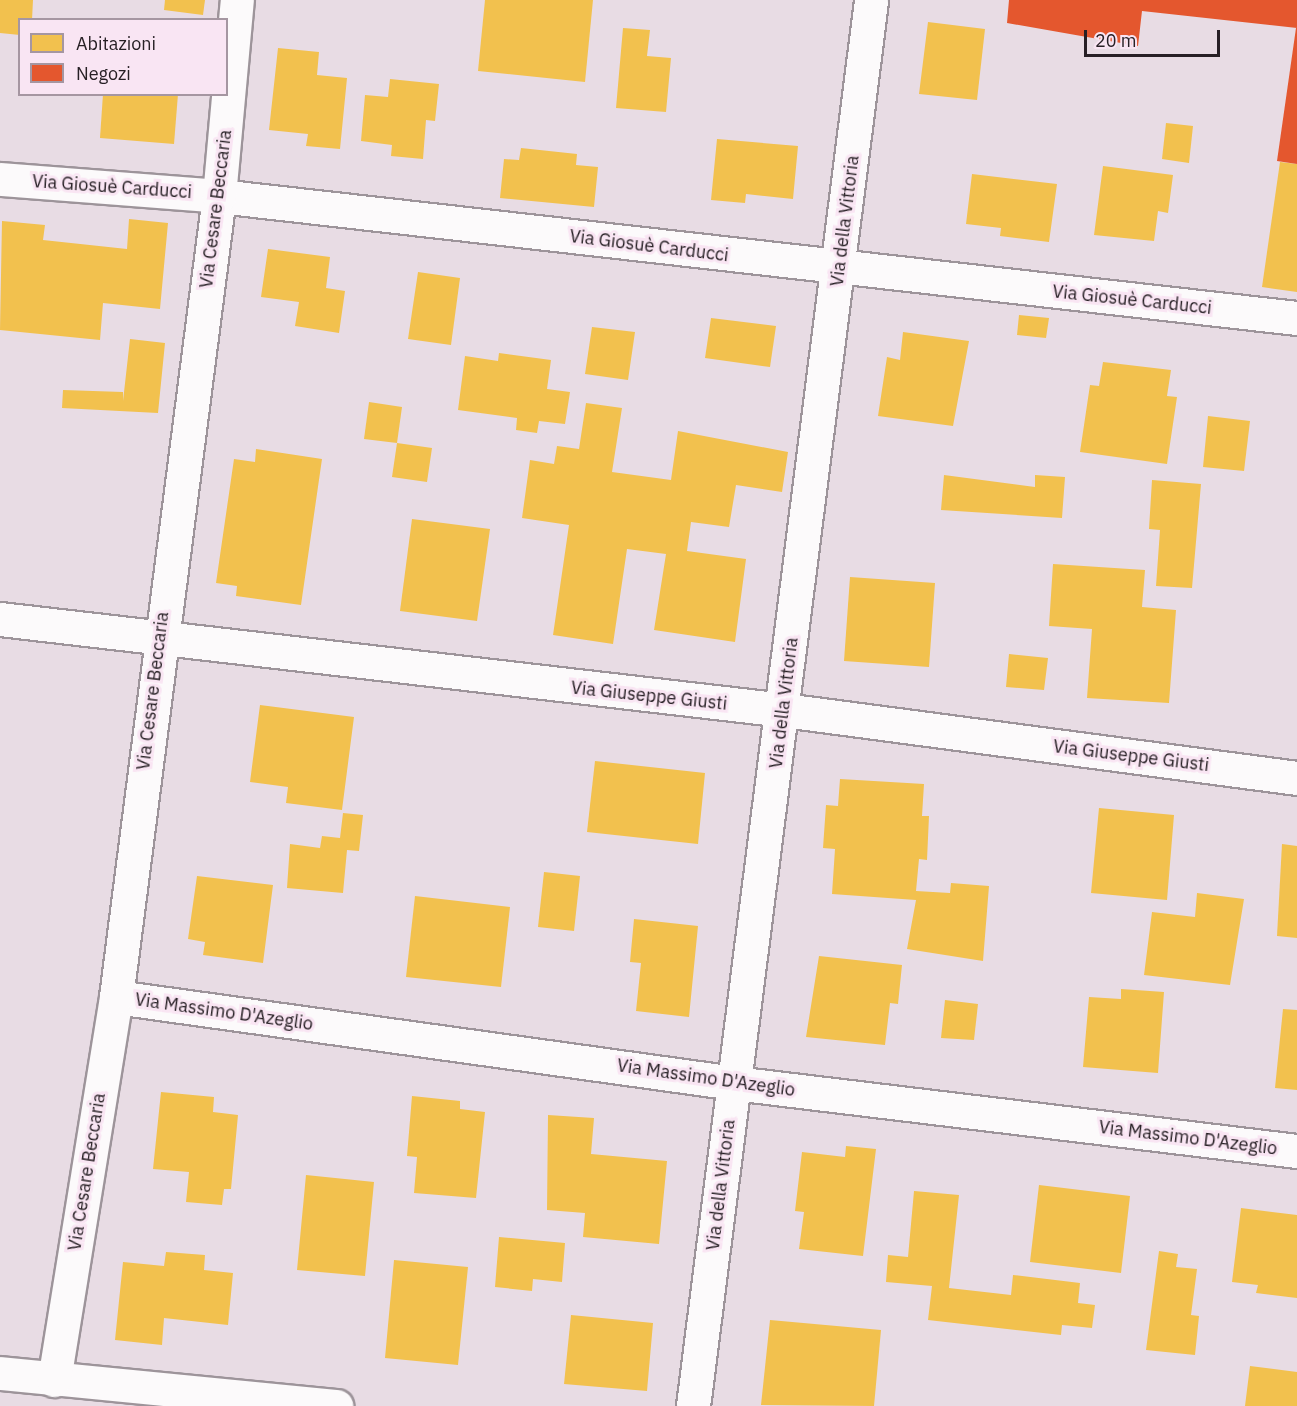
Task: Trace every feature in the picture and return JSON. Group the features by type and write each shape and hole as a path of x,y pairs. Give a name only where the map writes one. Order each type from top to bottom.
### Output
{"street":[{"name":"Via Cesare Beccaria","path":"54,1380 116,997 159,641 219,196 237,0"},
{"name":"Via della Vittoria","path":"693,1406 784,710 871,0"},
{"name":"Via Giosuè Carducci","path":"0,179 219,196 839,268 1297,318"},
{"name":"Via Giuseppe Giusti","path":"0,619 159,641 784,710 1297,778"},
{"name":"Via Massimo D'Azeglio","path":"116,997 734,1083 1297,1151"},
{"path":"0,1373 336,1406"}],"building: Abitazioni":[{"path":"0,0 33,0 32,18 18,18 18,35 0,33"},
{"path":"165,0 205,0 203,15 164,10"},
{"path":"485,0 593,0 585,82 478,71"},
{"path":"928,22 985,29 977,100 919,94"},
{"path":"623,28 650,30 647,56 671,58 666,112 616,108"},
{"path":"278,48 319,52 317,75 347,78 340,149 306,146 308,134 269,130"},
{"path":"390,79 439,84 435,121 426,120 423,159 391,156 392,145 361,141 365,95 388,97"},
{"path":"103,96 178,96 174,144 100,138"},
{"path":"1166,123 1193,126 1189,163 1162,159"},
{"path":"717,139 798,146 793,199 746,194 745,203 711,200"},
{"path":"521,148 577,154 576,165 598,167 594,207 500,198 504,159 519,160"},
{"path":"1280,162 1297,164 1297,292 1262,287"},
{"path":"1103,166 1173,175 1168,213 1158,211 1154,241 1094,235"},
{"path":"972,174 1057,184 1049,242 1000,236 1001,228 966,224"},
{"path":"129,219 168,223 160,309 103,303 100,340 0,330 2,221 45,225 43,240 127,249"},
{"path":"268,249 330,257 326,288 345,291 339,333 295,326 299,302 261,297"},
{"path":"418,272 460,278 451,345 408,339"},
{"path":"1019,315 1049,318 1046,338 1017,335"},
{"path":"711,318 776,326 770,367 705,358"},
{"path":"592,327 635,332 628,380 585,374"},
{"path":"903,332 969,341 953,426 878,416 887,357 900,360"},
{"path":"130,339 165,343 158,413 62,408 63,390 123,392 123,401"},
{"path":"499,353 551,360 547,389 570,392 565,424 539,421 537,433 516,430 517,418 458,410 465,356 498,361"},
{"path":"1103,362 1171,370 1167,396 1177,397 1167,464 1080,452 1090,385 1099,386"},
{"path":"369,402 402,407 397,443 364,439"},
{"path":"586,403 622,408 612,472 671,480 678,431 788,452 782,492 736,485 729,527 691,522 687,551 746,559 735,642 654,630 666,554 627,549 613,644 553,635 569,525 522,518 530,460 554,464 557,446 579,449"},
{"path":"1208,416 1250,421 1244,471 1203,467"},
{"path":"397,443 432,448 427,482 392,477"},
{"path":"256,449 322,459 301,605 236,596 237,586 216,583 234,459 255,462"},
{"path":"944,475 1035,487 1035,475 1065,477 1062,518 941,510"},
{"path":"1152,480 1201,484 1192,588 1156,586 1160,530 1149,529"},
{"path":"412,519 490,529 477,621 400,611"},
{"path":"1053,564 1145,570 1142,607 1176,610 1169,703 1087,698 1092,629 1049,626"},
{"path":"850,577 935,583 929,667 844,661"},
{"path":"1009,654 1048,658 1044,690 1006,687"},
{"path":"260,705 354,717 342,810 286,803 288,787 250,782"},
{"path":"595,761 705,773 698,844 587,832"},
{"path":"840,779 924,784 922,816 929,816 927,860 919,859 916,891 950,893 951,883 989,886 983,961 907,949 916,900 832,894 835,849 823,848 826,805 838,806"},
{"path":"1099,808 1174,815 1167,900 1091,893"},
{"path":"343,813 363,815 359,851 347,850 343,893 287,888 290,844 320,848 322,836 340,838"},
{"path":"1282,844 1297,846 1297,938 1277,936"},
{"path":"544,872 580,876 574,931 538,927"},
{"path":"197,876 273,885 263,963 203,955 205,942 188,939"},
{"path":"1197,893 1244,899 1230,985 1144,975 1152,912 1195,917"},
{"path":"415,896 510,907 501,987 406,977"},
{"path":"634,919 698,926 689,1017 636,1011 641,963 630,962"},
{"path":"819,956 902,965 898,1004 890,1003 885,1045 806,1037"},
{"path":"1121,989 1164,992 1158,1073 1083,1067 1089,997 1121,999"},
{"path":"945,1000 978,1004 974,1040 941,1038"},
{"path":"1283,1009 1297,1010 1297,1090 1275,1088"},
{"path":"161,1092 214,1097 213,1112 238,1115 231,1189 224,1189 222,1205 186,1202 189,1172 153,1169"},
{"path":"412,1096 460,1101 460,1109 485,1112 476,1198 414,1193 417,1157 407,1156"},
{"path":"548,1115 594,1118 591,1154 667,1161 659,1244 583,1237 585,1213 547,1210"},
{"path":"846,1146 876,1149 863,1256 799,1249 804,1212 795,1211 802,1152 845,1157"},
{"path":"306,1175 374,1182 365,1276 297,1270"},
{"path":"1039,1185 1130,1196 1121,1273 1030,1262"},
{"path":"914,1191 959,1195 949,1288 1011,1295 1013,1275 1080,1283 1078,1303 1095,1305 1092,1328 1062,1325 1061,1335 928,1320 932,1286 886,1282 888,1255 908,1257"},
{"path":"1241,1208 1297,1215 1297,1298 1256,1293 1258,1285 1232,1282"},
{"path":"499,1237 565,1243 562,1282 533,1279 532,1291 495,1287"},
{"path":"1159,1251 1178,1254 1176,1267 1197,1269 1191,1315 1199,1316 1195,1355 1146,1350"},
{"path":"166,1252 205,1255 204,1270 233,1273 228,1325 164,1318 162,1345 115,1340 123,1262 164,1266"},
{"path":"394,1260 468,1267 458,1365 385,1358"},
{"path":"571,1315 653,1323 647,1391 564,1384"},
{"path":"770,1320 881,1330 874,1406 761,1405"},
{"path":"1250,1366 1297,1372 1297,1406 1245,1406"}],"building: Negozi":[{"path":"1009,0 1297,0 1297,28 1142,11 1138,46 1007,23"},
{"path":"1297,28 1297,164 1277,161"}]}
